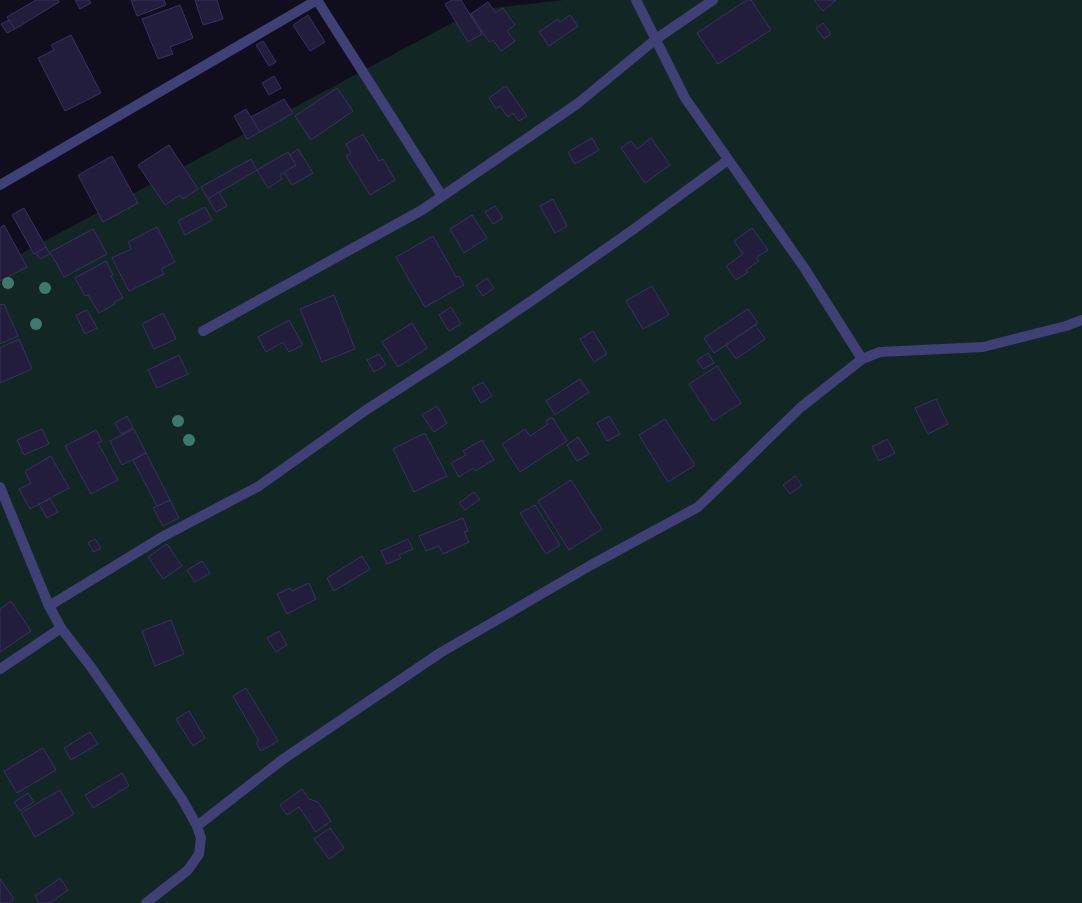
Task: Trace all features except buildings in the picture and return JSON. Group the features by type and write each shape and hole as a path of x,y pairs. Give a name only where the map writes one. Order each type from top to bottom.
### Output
{"street":[{"path":"0,185 317,0 442,196"},
{"path":"636,0 685,98 805,269 862,359"},
{"path":"203,331 422,210 577,104 656,39 713,0"},
{"path":"49,606 162,537 259,486 366,410 459,350 543,292 728,160"},
{"path":"197,826 282,760 440,653 591,565 698,507 800,408 862,359 880,352 983,347 1066,326 1082,320"},
{"path":"0,487 49,606 61,628 91,667 182,799 197,826 201,838 199,854 188,870 146,903"},
{"path":"0,669 61,628"}],"green space":[{"path":"563,0 1082,0 1082,903 0,903 0,265 476,10"}]}
